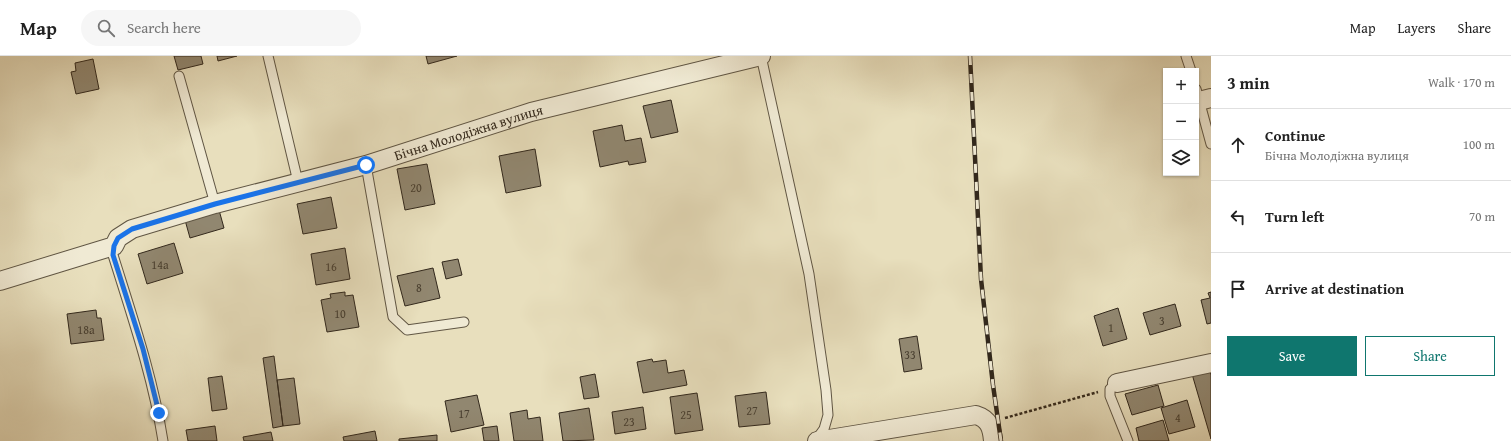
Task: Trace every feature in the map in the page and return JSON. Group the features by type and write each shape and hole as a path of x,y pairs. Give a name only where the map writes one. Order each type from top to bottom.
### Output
{"street":[{"name":"Бічна Молодіжна вулиця","path":"0,281 114,246 118,238 132,229 215,204 366,165 531,112 761,56"},
{"path":"1114,386 1211,364"},
{"path":"816,441 976,415 983,417 991,432"}],"lane":[{"path":"268,56 298,182"},
{"path":"761,56 809,274 826,390 828,415 824,429 816,441"},
{"path":"1186,56 1190,68"},
{"path":"179,76 215,204"},
{"path":"1202,96 1211,144"},
{"path":"366,165 393,317 407,330 464,322"},
{"path":"114,246 113,255 146,363 159,413 163,441"},
{"path":"1114,386 1110,396 1128,441"}],"path":[{"path":"991,432 1114,386"}],"building":[{"path":"174,56 201,56 203,64 178,70"},
{"path":"217,56 237,56 218,61"},
{"path":"426,56 457,56 428,64"},
{"path":"93,59 99,89 76,94 71,72 76,71 75,63"},
{"path":"671,100 678,132 651,138 643,106"},
{"path":"622,125 625,141 641,138 646,162 629,165 628,161 600,167 593,131"},
{"path":"535,149 541,186 506,193 499,156"},
{"path":"427,164 435,204 405,210 397,169"},
{"path":"331,197 337,228 303,234 297,204"},
{"path":"219,210 224,228 190,238 185,220"},
{"path":"174,243 183,273 147,284 138,254"},
{"path":"345,248 350,279 316,285 311,254"},
{"path":"458,259 462,275 446,279 442,262"},
{"path":"433,268 440,298 405,306 397,276"},
{"path":"345,292 345,296 353,295 359,327 327,332 321,300 331,298 330,294"},
{"path":"1211,292 1211,323 1207,324 1201,300 1210,298 1208,293"},
{"path":"1175,304 1181,326 1150,335 1143,313"},
{"path":"1118,308 1127,339 1103,346 1094,316"},
{"path":"96,310 97,318 101,318 104,340 71,344 67,314"},
{"path":"917,336 922,369 904,372 899,339"},
{"path":"274,356 283,426 273,428 263,358"},
{"path":"652,359 653,362 666,360 668,373 684,370 687,385 643,393 637,362"},
{"path":"1209,369 1211,375 1211,439 1192,374"},
{"path":"595,374 599,397 584,399 580,377"},
{"path":"222,376 227,409 212,411 208,378"},
{"path":"294,378 300,424 283,426 277,380"},
{"path":"1158,385 1164,406 1132,415 1125,394"},
{"path":"766,392 770,424 739,427 735,396"},
{"path":"697,393 703,430 675,434 670,397"},
{"path":"477,395 484,425 451,432 445,401"},
{"path":"1187,400 1195,427 1169,434 1161,408"},
{"path":"643,407 646,429 615,434 612,412"},
{"path":"589,408 594,440 563,441 559,413"},
{"path":"527,410 528,419 540,417 543,441 514,441 510,413"},
{"path":"1163,420 1169,441 1139,441 1136,428"},
{"path":"215,426 217,441 188,441 186,430"},
{"path":"497,426 499,441 484,441 482,428"},
{"path":"375,431 377,441 344,441 343,437"},
{"path":"271,432 273,441 244,441 243,437"},
{"path":"437,435 437,441 399,441 399,439"}],"railway":[{"path":"970,56 981,279 1001,441"}],"route":[{"path":"159,413 143,349 113,255 114,246 118,238 132,229 215,204 366,165"}]}
